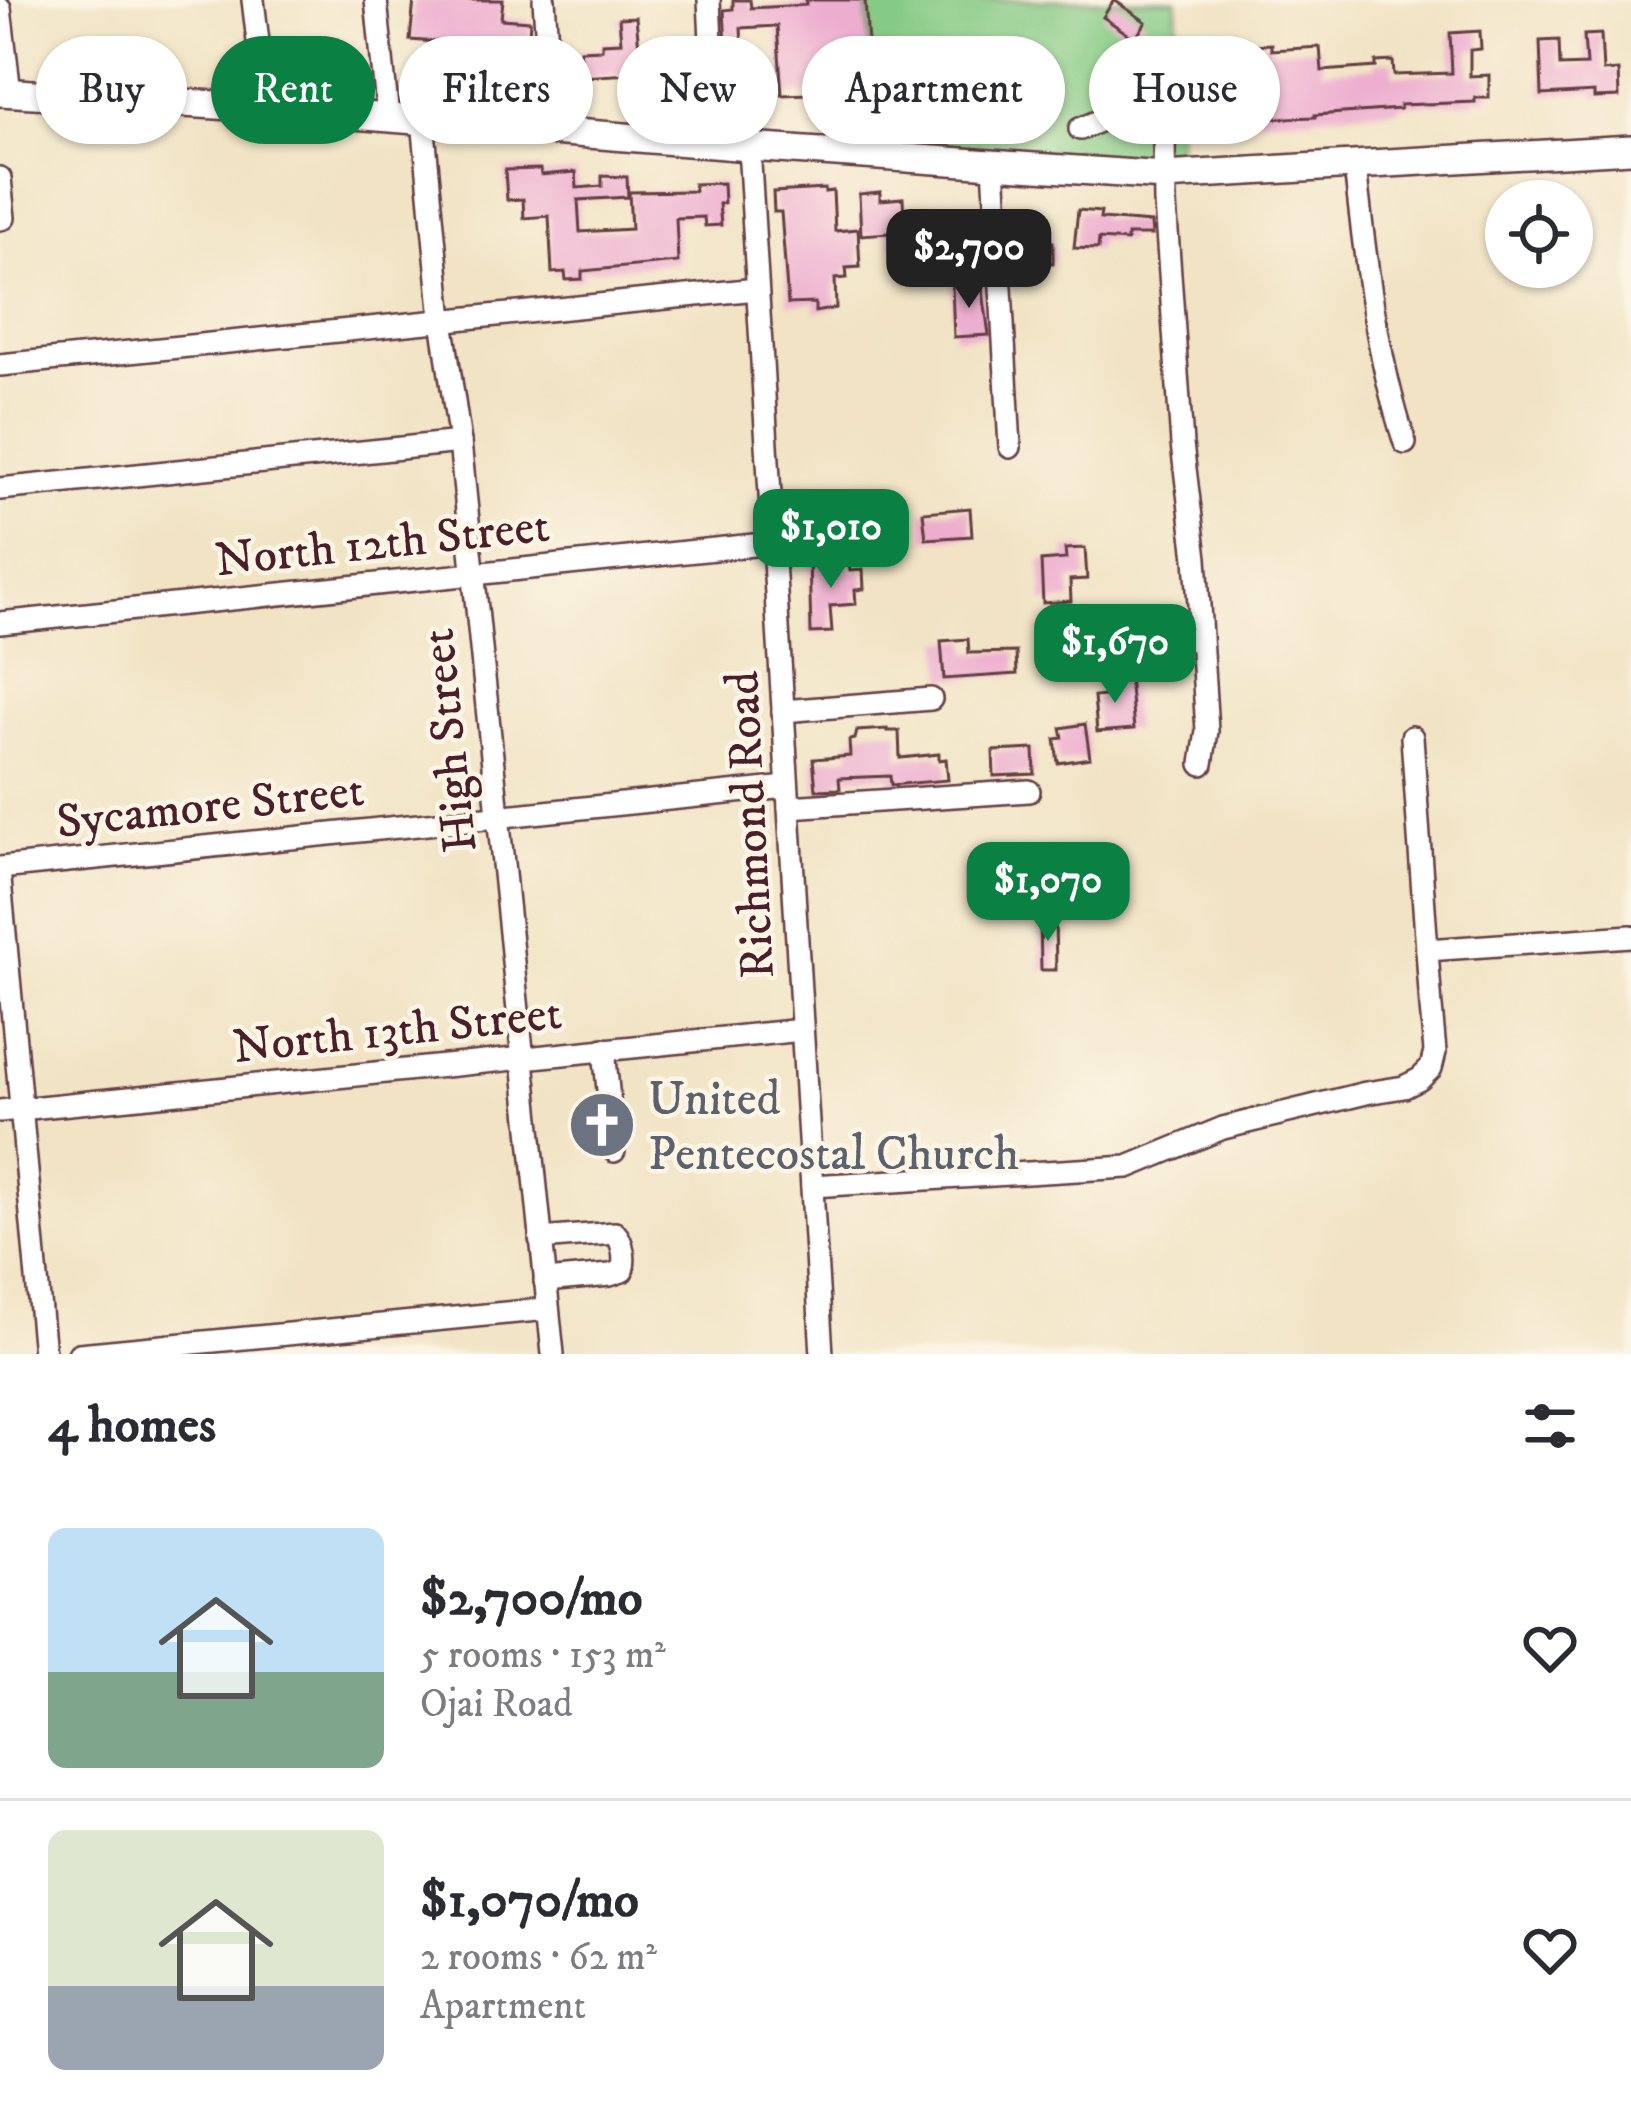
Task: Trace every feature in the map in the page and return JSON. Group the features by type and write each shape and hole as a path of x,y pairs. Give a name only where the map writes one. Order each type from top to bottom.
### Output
{"main road":[{"path":"5,93 211,105"},
{"path":"375,116 399,118"},
{"path":"716,144 1164,176 1631,149"}],"street":[{"path":"253,0 257,36"},
{"path":"376,0 388,117"},
{"path":"544,0 546,36"},
{"path":"710,0 712,36"},
{"path":"0,8 5,93"},
{"path":"1080,129 1115,118 1148,122 1164,138 1182,445 1196,558 1207,730 1202,764"},
{"name":"High Street","path":"425,144 553,1354"},
{"path":"846,144 847,153"},
{"path":"893,144 893,157"},
{"name":"Richmond Road","path":"749,148 822,1354"},
{"path":"994,165 1010,447"},
{"path":"1355,166 1367,277 1405,443"},
{"path":"0,178 4,218 0,218"},
{"path":"0,365 758,289"},
{"path":"0,489 460,442"},
{"name":"North 12th Street","path":"0,622 773,543"},
{"path":"1076,646 1200,639"},
{"path":"783,711 931,698"},
{"path":"812,1186 1128,1167 1223,1128 1404,1088 1420,1079 1436,1052 1412,736"},
{"name":"Sycamore Street","path":"0,868 497,817 788,797 1030,790"},
{"path":"0,880 17,1181 44,1354"},
{"path":"1427,950 1631,935"},
{"name":"North 13th Street","path":"11,1110 802,1030"},
{"path":"604,1049 614,1151"},
{"path":"540,1239 609,1232 621,1238 622,1271 545,1281"},
{"path":"79,1354 548,1310"}],"green space":[{"path":"867,0 1177,0 1177,36 1089,36 1089,144 1178,144 1178,159 919,144 1065,144 1065,36 869,36"}],"building":[{"path":"414,0 503,0 501,19 530,21 529,36 410,36"},
{"path":"733,0 750,0 751,8 806,5 806,0 865,0 867,36 802,36 802,94 782,95 777,26 741,28 741,36 725,36 724,10 733,9"},
{"path":"1114,0 1146,22 1137,36 1131,36 1103,17"},
{"path":"636,17 638,36 620,36 619,18"},
{"path":"1480,31 1481,49 1470,50 1470,76 1489,75 1489,98 1280,118 1280,49 1320,47 1322,71 1393,61 1394,75 1452,73 1450,33"},
{"path":"1601,34 1603,71 1618,70 1619,97 1594,98 1594,92 1542,95 1540,41 1559,40 1560,66 1586,65 1584,35"},
{"path":"617,42 617,75 593,76 593,49 602,49 602,43"},
{"path":"540,169 541,175 576,172 577,188 602,186 602,176 627,177 628,197 578,200 580,232 631,229 629,192 695,191 694,184 723,183 721,225 705,226 704,217 676,218 678,262 582,271 582,279 566,280 565,272 552,273 549,216 524,218 523,199 507,200 505,170"},
{"path":"833,191 835,231 858,229 860,267 846,268 847,278 835,279 836,308 815,312 815,303 788,304 781,212 774,212 773,192"},
{"path":"880,192 880,200 903,198 904,216 925,215 927,246 890,248 889,233 861,235 859,194"},
{"path":"1078,210 1101,212 1100,219 1151,223 1152,235 1127,235 1127,241 1099,239 1098,249 1074,248"},
{"path":"1020,231 1036,231 1036,239 1053,242 1053,263 1020,263"},
{"path":"982,284 989,335 954,337 952,286"},
{"path":"970,508 972,536 926,539 923,512"},
{"path":"1085,548 1087,579 1070,580 1071,601 1043,603 1041,561 1066,559 1065,549"},
{"path":"831,557 831,566 863,570 864,589 855,590 856,604 830,606 832,632 811,633 809,558"},
{"path":"968,639 969,653 1016,652 1017,674 944,679 941,641"},
{"path":"1129,677 1134,729 1097,732 1094,697 1104,696 1103,679"},
{"path":"1085,724 1090,758 1058,763 1055,739 1063,738 1061,728"},
{"path":"857,731 899,731 900,758 939,754 939,760 946,759 948,780 891,785 890,776 839,778 840,789 816,790 813,759 850,756 849,740 855,739"},
{"path":"1034,749 1035,774 994,776 993,751"},
{"path":"1040,917 1055,917 1056,970 1041,970"}],"place":[{"name":"United Pentecostal Church","path":"602,1125"}]}
